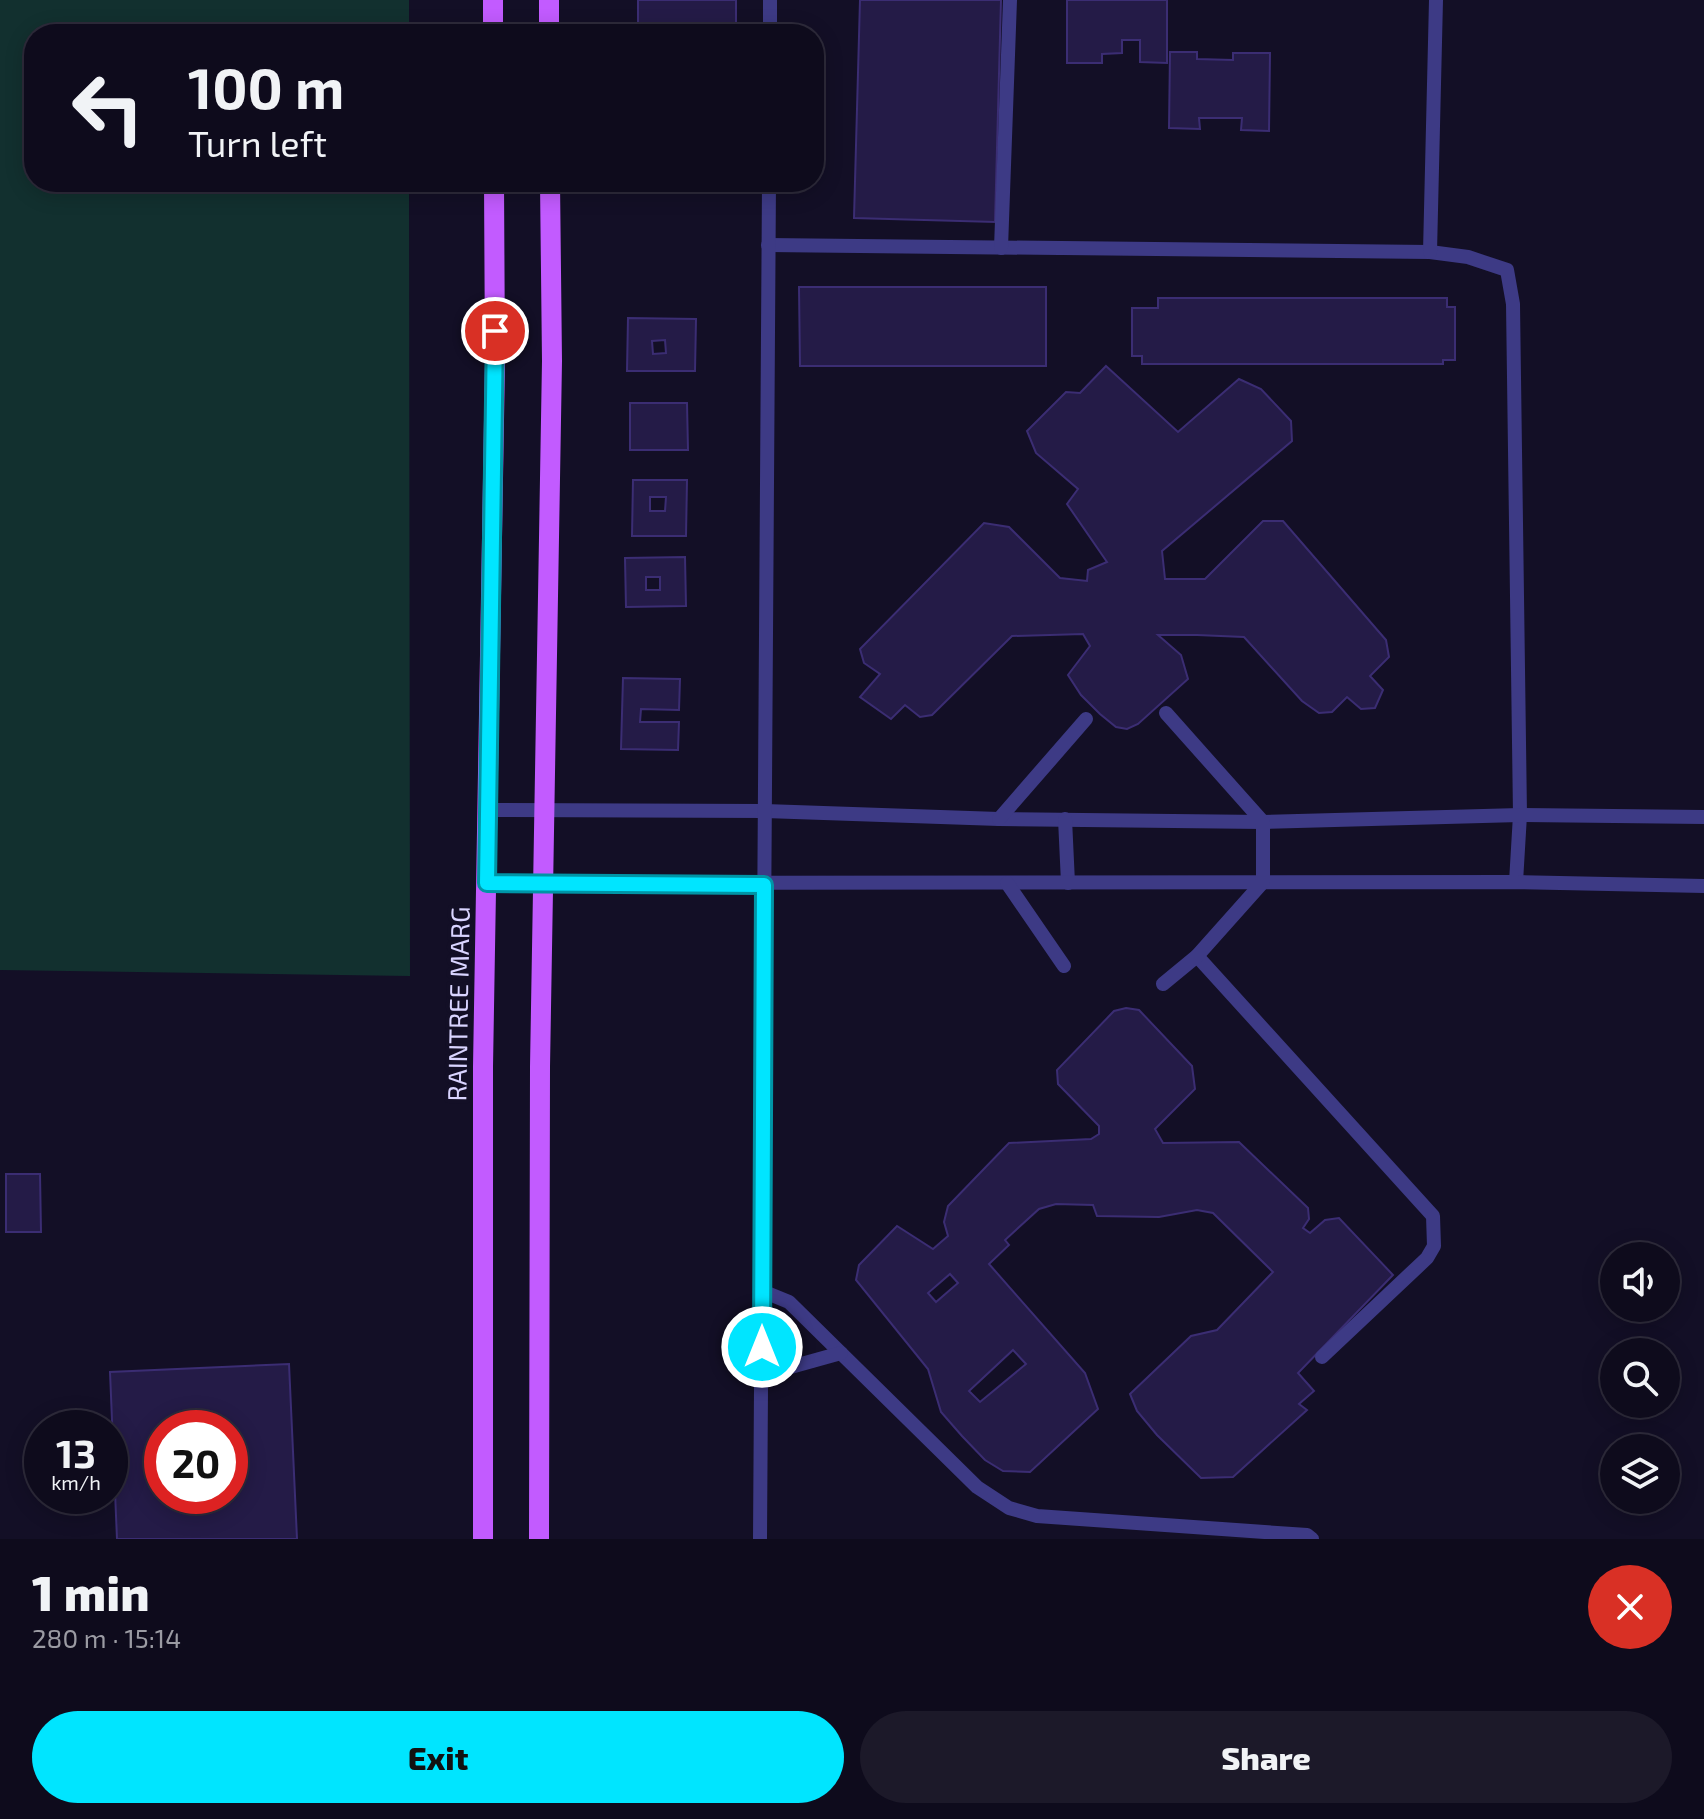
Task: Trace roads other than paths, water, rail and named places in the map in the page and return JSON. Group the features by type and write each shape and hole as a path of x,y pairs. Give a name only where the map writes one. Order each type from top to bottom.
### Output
{"main road":[{"path":"493,0 493,24"},
{"path":"549,0 549,24"},
{"name":"RAINTREE MARG","path":"483,1539 494,192"},
{"path":"539,1539 543,883 552,361 550,192"}],"lane":[{"path":"770,0 770,24"},
{"path":"1001,248 1010,0"},
{"path":"1430,252 1436,0"},
{"path":"760,1539 769,192"},
{"path":"768,245 1430,252 1468,257 1507,270 1513,304 1520,815 1516,882"},
{"path":"1163,984 1197,956 1263,882 1263,822 1166,713"},
{"path":"999,819 1086,719"},
{"path":"487,810 765,811 999,819 1263,822 1520,815 1704,817"},
{"path":"1065,819 1068,883"},
{"path":"487,883 1516,882 1704,886"},
{"path":"1007,883 1064,966"},
{"path":"1197,956 1433,1216 1434,1246 1427,1258 1322,1357"},
{"path":"762,1291 789,1302 977,1487 1009,1508 1037,1516 1205,1533 1309,1538"},
{"path":"762,1375 841,1353"}]}
